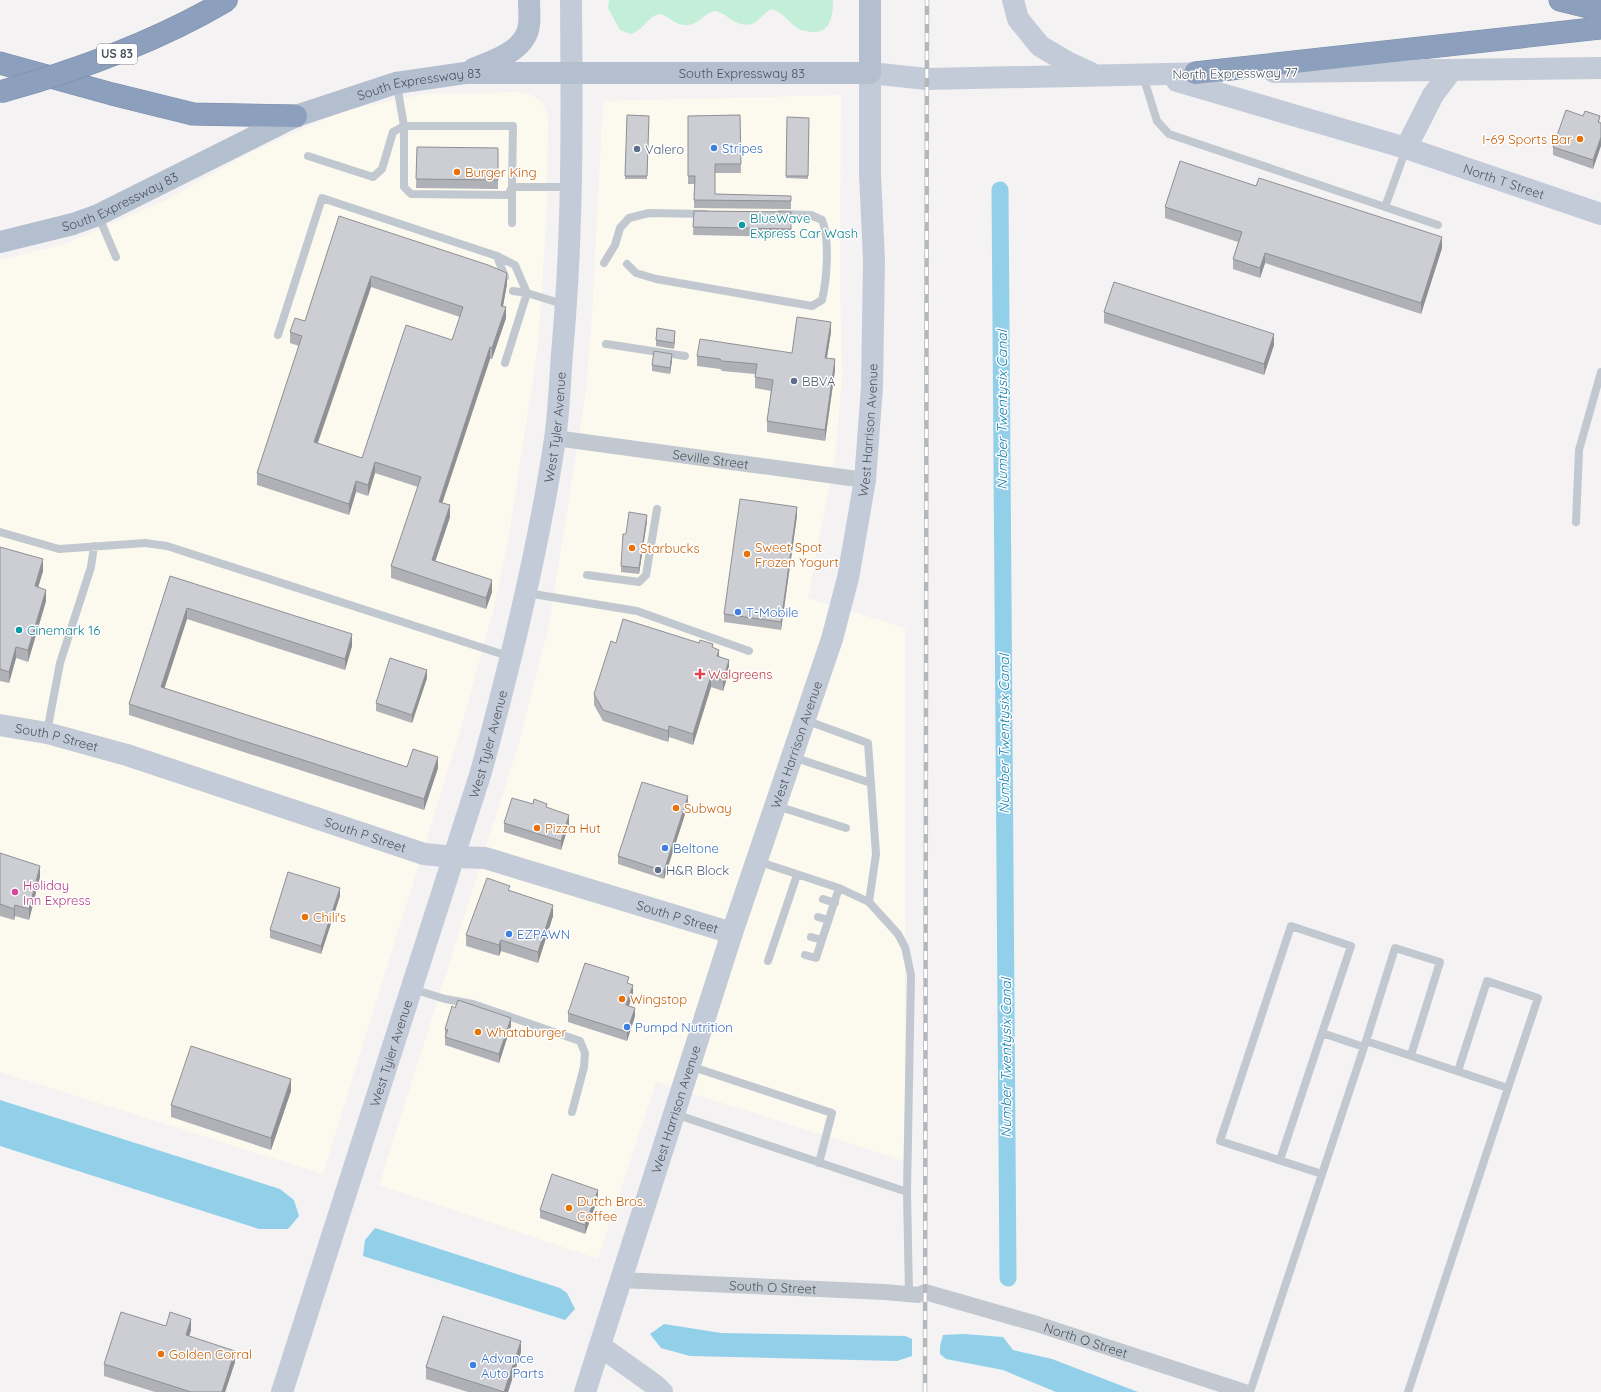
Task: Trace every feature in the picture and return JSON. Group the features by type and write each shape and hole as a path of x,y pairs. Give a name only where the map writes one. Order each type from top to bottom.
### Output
{"highway":[{"name":"US 83","path":"0,92 49,78 133,48 177,27 227,0"},
{"path":"1560,0 1601,10"},
{"path":"1195,73 1601,28"},
{"path":"0,63 112,94 193,114 296,116"}],"main road":[{"path":"465,73 508,54 519,44 529,26 529,0"},
{"name":"West Tyler Avenue","path":"282,1392 482,772 526,592 555,438 566,305 572,187 571,0"},
{"path":"870,0 870,73"},
{"path":"1013,0 1018,19 1040,46 1066,62 1095,75"},
{"name":"North Expressway 77","path":"870,73 927,79 1195,73 1601,68"},
{"path":"1406,148 1433,95 1451,70"},
{"name":"South Expressway 83","path":"0,242 73,224 98,215 296,116 396,83 465,73 870,73"},
{"name":"West Harrison Avenue","path":"585,1392 732,933 832,639 848,578 865,480 872,387 874,260 870,174 870,73"},
{"name":"North T Street","path":"1148,75 1227,94 1406,148 1601,214"},
{"name":"South P Street","path":"0,725 46,733 127,755 424,854 485,858 732,933"},
{"path":"600,1346 656,1386 662,1392"}],"street":[{"name":"Seville Street","path":"555,438 865,480"},
{"name":"South O Street","path":"620,1280 918,1295 925,1292"},
{"name":"North O Street","path":"925,1292 1037,1324 1245,1392"}],"lane":[{"path":"1148,75 1157,121 1169,134 1438,224"},
{"path":"396,83 404,126 404,187 410,194 508,195 512,187"},
{"path":"308,156 373,177 382,169 393,132 404,126 513,126 512,223"},
{"path":"1385,207 1406,148"},
{"path":"512,187 572,187"},
{"path":"278,336 322,198 497,256 515,265 527,293 504,363"},
{"path":"604,263 615,245 620,228 629,218 649,213 717,214"},
{"path":"628,264 636,273 656,279 812,306 822,300 825,287 826,230 822,220 811,215 769,214"},
{"path":"98,215 116,257"},
{"path":"497,256 505,277"},
{"path":"512,291 527,293 566,305"},
{"path":"606,344 685,356"},
{"path":"1576,522 1579,450 1601,372"},
{"path":"587,576 639,582 646,575 648,568 657,509"},
{"path":"0,532 59,549 145,543 167,546 511,658"},
{"path":"46,733 60,663 91,567 94,546"},
{"path":"526,592 637,611 749,651"},
{"path":"804,720 868,743 876,854 869,902"},
{"path":"792,757 871,783"},
{"path":"775,805 846,828"},
{"path":"757,861 839,888 869,902 898,934 905,947 911,975 908,1192 909,1294"},
{"path":"768,961 780,927 791,908 792,889 797,875"},
{"path":"805,954 816,958 839,888"},
{"path":"792,889 801,892"},
{"path":"823,899 834,903"},
{"path":"818,917 828,920"},
{"path":"1280,1160 1351,946 1291,926 1220,1141 1322,1174"},
{"path":"780,927 788,929"},
{"path":"811,937 822,940"},
{"path":"774,945 783,948"},
{"path":"1250,1392 1365,1044 1395,948 1440,962 1411,1055"},
{"path":"1408,1392 1538,998 1487,981 1458,1071"},
{"path":"412,989 445,1000 473,1004 580,1041 585,1053 584,1067 572,1112"},
{"path":"1322,1033 1411,1055 1508,1088"},
{"path":"690,1066 832,1113 819,1163"},
{"path":"674,1114 908,1192"}],"shaded area":[{"path":"518,92 532,95 542,102 548,116 547,210 538,346 508,542 492,615 461,728 323,1174 0,1072 0,260 65,244 168,199 245,155 343,111 424,94"},
{"path":"841,95 840,274 842,376 836,451 808,598 905,628 905,1161 656,1082 598,1259 379,1185 518,746 549,625 586,391 592,316 603,101"}],"green space":[{"path":"609,0 833,0 830,22 823,30 818,32 799,29 776,10 772,9 754,23 749,25 744,25 734,21 716,11 690,25 681,25 666,16 659,14 651,18 638,30 630,34 620,30 608,8"}],"water":[{"path":"0,1100 280,1189 294,1200 299,1216 288,1229 259,1229 0,1146"},
{"path":"375,1228 560,1288 567,1293 575,1309 565,1320 363,1256 365,1240"},
{"path":"664,1324 721,1333 905,1336 912,1339 912,1356 897,1361 690,1356 661,1348 650,1334"},
{"path":"964,1334 1003,1337 1013,1350 1052,1359 1138,1392 1056,1392 1003,1370 946,1359 940,1354 940,1346 943,1335"}],"building":[{"name":"I-69 Sports Bar","path":"1566,110 1583,116 1585,111 1600,116 1598,122 1601,123 1601,137 1593,160 1553,147"},
{"name":"Valero","path":"627,115 649,116 647,176 625,176"},
{"name":"Stripes","path":"740,115 741,164 715,164 715,194 791,196 791,201 694,200 695,176 688,176 688,116"},
{"path":"787,117 809,118 808,176 786,176"},
{"name":"Burger King","path":"417,147 498,148 498,180 416,179"},
{"path":"1180,161 1256,186 1259,178 1442,237 1421,303 1265,253 1260,268 1233,259 1242,232 1165,207"},
{"path":"694,211 791,212 791,229 693,227"},
{"path":"339,216 488,265 507,273 501,306 506,307 492,348 490,347 439,502 450,505 432,560 492,580 486,598 391,566 421,477 375,462 368,485 356,481 349,504 257,473 302,336 290,332 295,318 305,321","holes":["371,276 463,307 452,340 406,325 362,458 314,442"]},
{"path":"1114,282 1274,334 1264,364 1104,312"},
{"path":"797,317 831,322 825,358 835,359 825,430 767,421 773,380 755,377 757,364 722,361 720,359 697,356 700,339 792,353"},
{"path":"657,328 675,331 674,343 656,340"},
{"path":"654,351 672,354 670,368 652,365"},
{"path":"740,499 797,507 781,622 724,614"},
{"name":"Starbucks","path":"629,512 647,515 639,568 621,566 623,534 626,534"},
{"name":"Cinemark 16","path":"0,547 43,559 35,586 46,590 28,650 16,647 9,672 0,669"},
{"path":"170,576 352,634 345,659 187,608 161,687 407,767 413,749 438,757 424,799 129,704"},
{"name":"Walgreens","path":"623,619 699,643 700,640 713,644 712,647 719,650 717,656 729,660 723,680 711,676 693,734 669,726 668,731 603,710 594,694 611,641 616,643"},
{"path":"390,658 427,670 412,715 376,703"},
{"path":"642,782 688,796 664,871 618,856"},
{"name":"Pizza Hut","path":"512,798 533,804 534,799 547,804 546,807 569,815 561,841 504,823"},
{"name":"Holiday Inn Express","path":"0,853 40,866 29,909 15,905 14,909 0,904"},
{"name":"Chili's","path":"288,872 340,888 321,946 270,930"},
{"name":"EZPAWN","path":"487,878 510,886 508,890 553,905 538,952 501,940 499,945 466,935"},
{"path":"585,963 629,977 627,983 633,985 626,1005 635,1008 627,1032 568,1013"},
{"name":"Whataburger","path":"458,1000 511,1018 499,1054 445,1037 448,1030 445,1029 452,1006 455,1008"},
{"path":"191,1046 291,1079 271,1138 171,1105"},
{"name":"Dutch Bros. Coffee","path":"552,1174 598,1190 585,1225 540,1210"},
{"name":"Golden Corral","path":"121,1312 166,1326 170,1312 191,1319 186,1335 235,1351 222,1392 191,1392 104,1364"},
{"name":"Advance Auto Parts","path":"443,1316 521,1341 504,1392 426,1367"}],"waterway":[{"name":"Number Twentysix Canal","path":"1000,190 1008,1278"}],"railway":[{"path":"925,1392 927,0"}],"place":[{"name":"I-69 Sports Bar","path":"1580,139"},
{"name":"Stripes","path":"714,148"},
{"name":"Valero","path":"637,149"},
{"name":"Burger King","path":"457,172"},
{"name":"BlueWave Express Car Wash","path":"742,225"},
{"name":"BBVA","path":"794,381"},
{"name":"Starbucks","path":"632,548"},
{"name":"Sweet Spot Frozen Yogurt","path":"747,554"},
{"name":"T-Mobile","path":"738,612"},
{"name":"Cinemark 16","path":"19,630"},
{"name":"Walgreens","path":"700,674"},
{"name":"Subway","path":"676,808"},
{"name":"Pizza Hut","path":"537,828"},
{"name":"Beltone","path":"665,848"},
{"name":"H&R Block","path":"658,870"},
{"name":"Holiday Inn Express","path":"15,892"},
{"name":"Chili's","path":"305,917"},
{"name":"EZPAWN","path":"509,934"},
{"name":"Wingstop","path":"622,999"},
{"name":"Pumpd Nutrition","path":"627,1027"},
{"name":"Whataburger","path":"478,1032"},
{"name":"Dutch Bros. Coffee","path":"569,1208"},
{"name":"Golden Corral","path":"161,1354"},
{"name":"Advance Auto Parts","path":"473,1365"}]}
